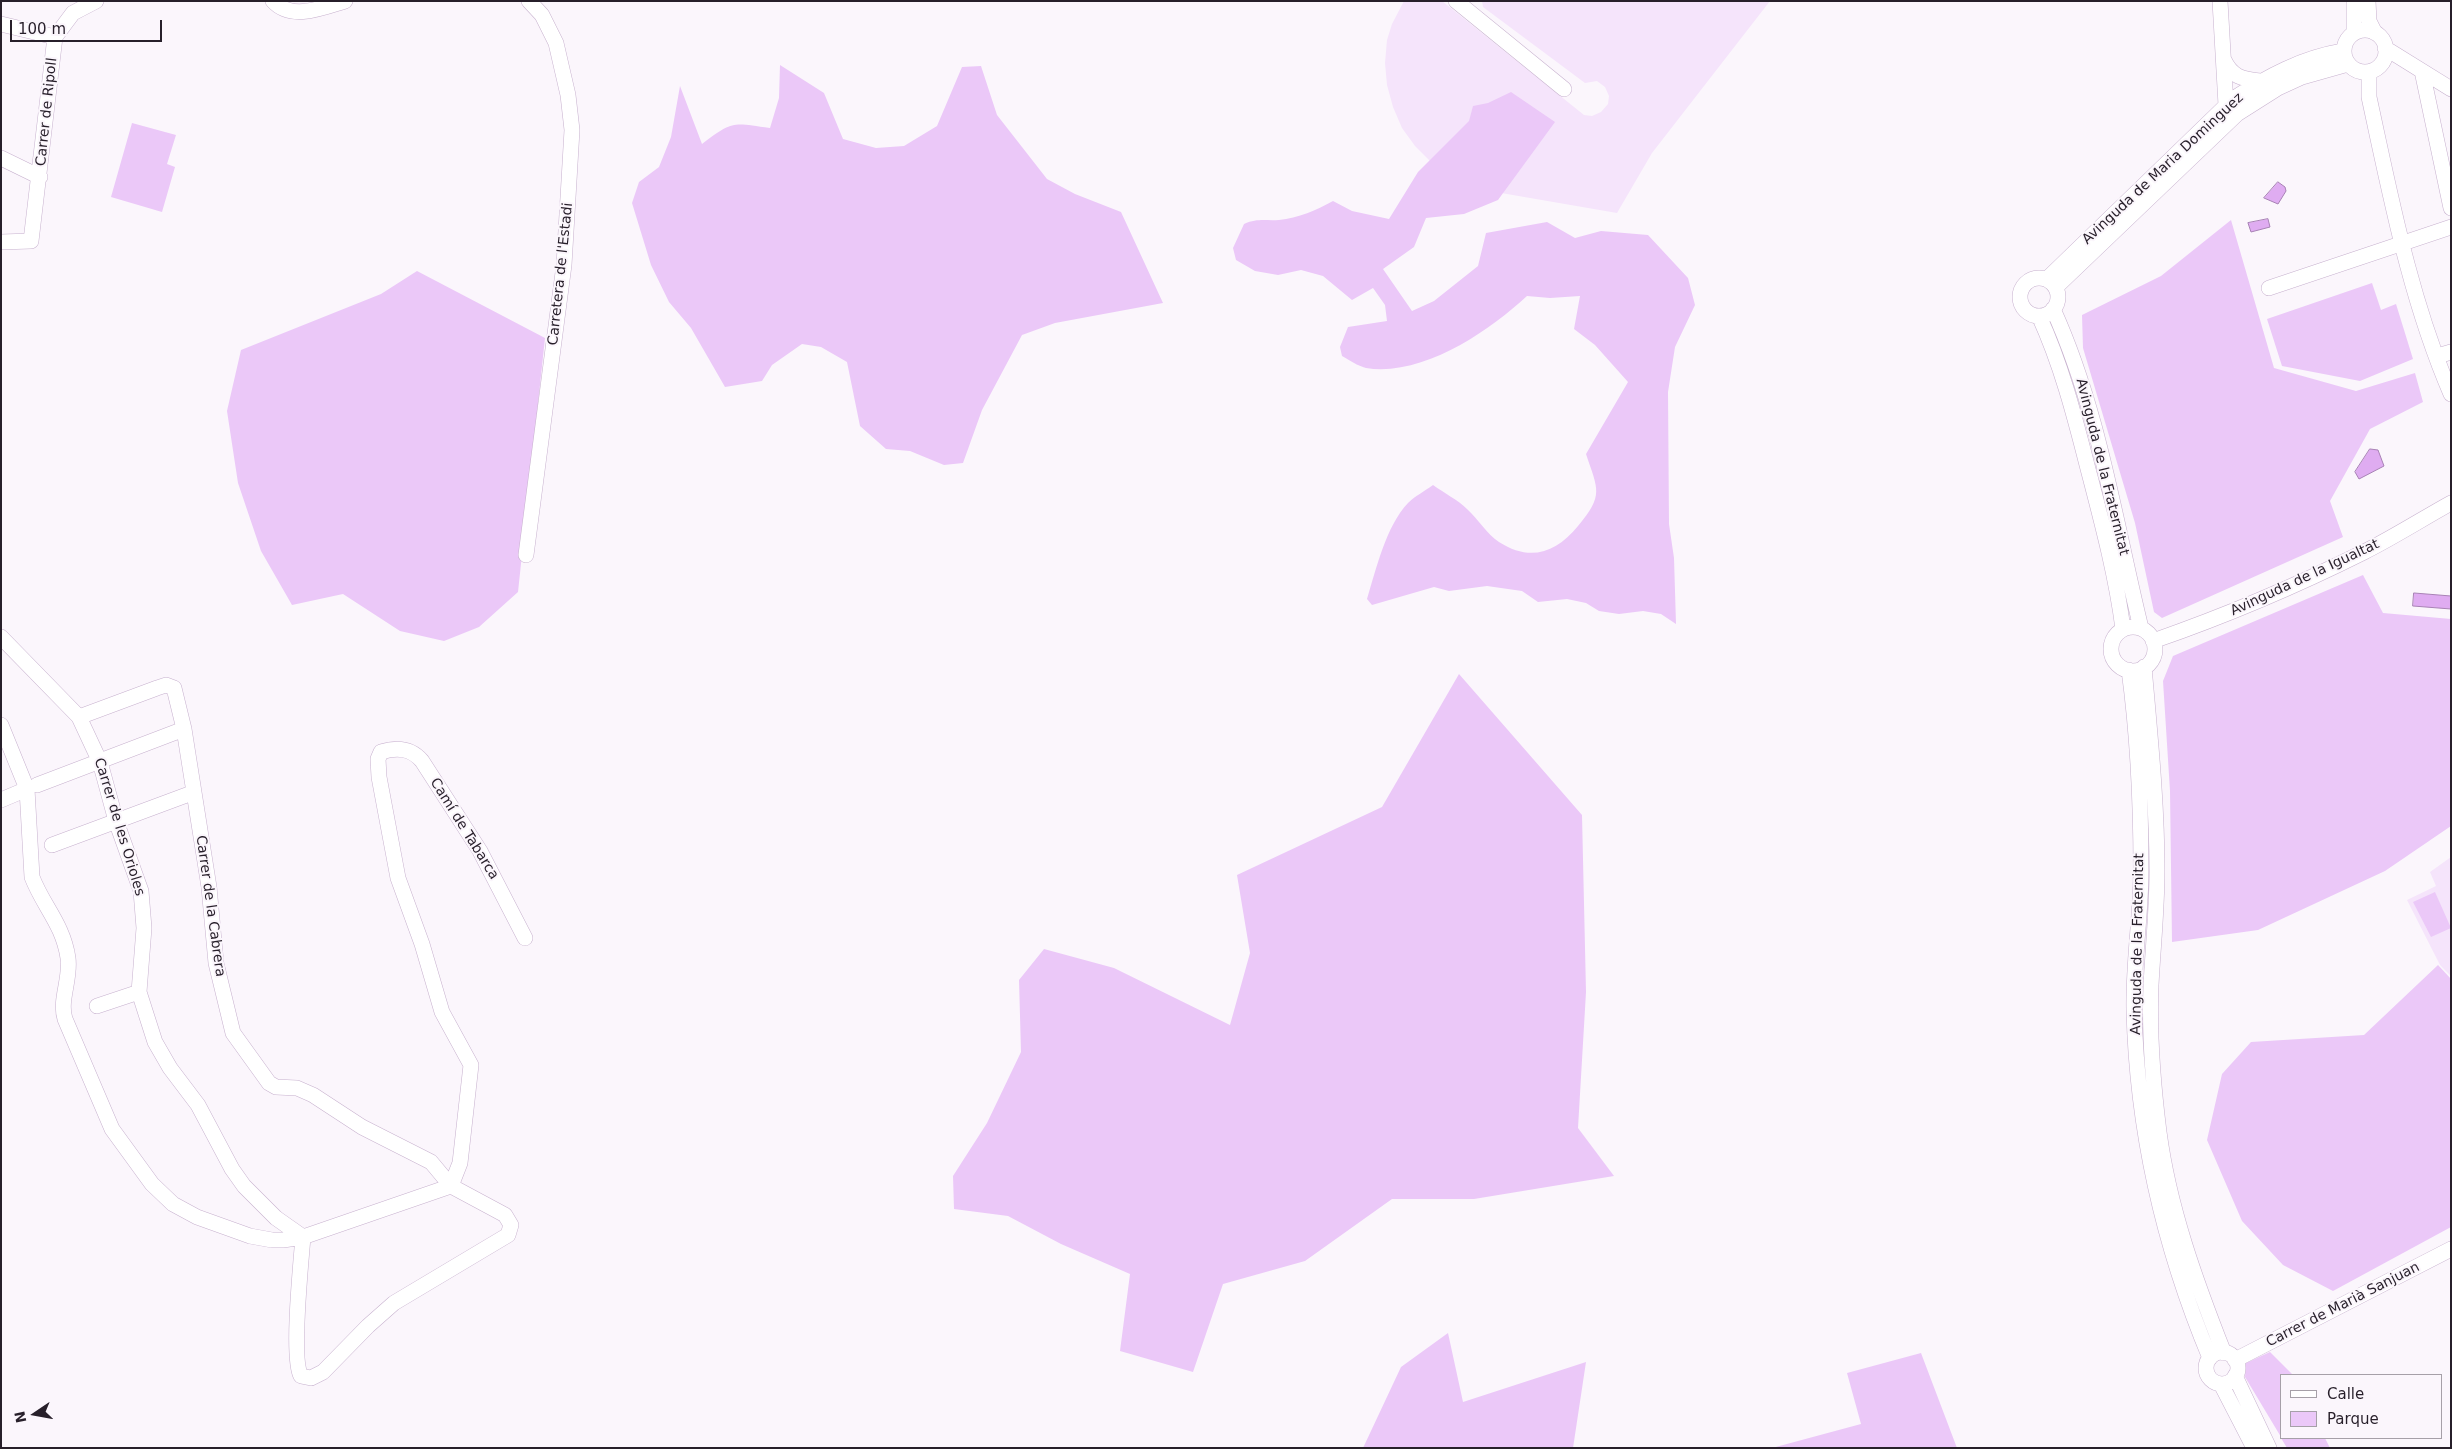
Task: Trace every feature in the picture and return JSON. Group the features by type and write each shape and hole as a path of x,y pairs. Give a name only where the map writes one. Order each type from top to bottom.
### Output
{"street":[{"path":"1,24 55,37 73,13 96,1"},
{"path":"273,1 280,8 295,12 319,9 345,1"},
{"name":"Carretera de l'Estadi","path":"526,555 564,265 572,130 568,95 556,43 542,16 529,1"},
{"path":"1456,1 1564,90"},
{"path":"2354,1 2354,32 2346,41 2346,58 2357,71 2369,73 2384,61 2386,48"},
{"path":"2368,1 2369,22 2386,48 2451,89"},
{"path":"2216,2 2224,60 2226,106"},
{"path":"2354,32 2368,31 2375,33"},
{"name":"Carrer de Ripoll","path":"1,242 30,241 40,177 55,37"},
{"name":"Avinguda de Maria Dominguez","path":"2051,283 2226,106 2260,81 2300,62 2346,58"},
{"name":"Avinguda de Maria Dominguez","path":"2051,283 2237,114 2278,88 2346,58"},
{"path":"2224,60 2229,70 2241,79 2260,81"},
{"path":"2422,71 2451,208"},
{"path":"2369,73 2369,97 2401,244 2435,356 2451,394"},
{"path":"1,158 40,177"},
{"path":"2269,288 2451,227"},
{"path":"2030,280 2051,283 2058,298 2054,309 2039,316 2024,309 2020,299 2022,288 2030,280"},
{"name":"Avinguda de la Fraternitat","path":"2054,309 2064,332 2104,463 2141,628"},
{"name":"Avinguda de la Fraternitat","path":"2039,316 2049,338 2075,418 2100,512 2123,629"},
{"name":"Avinguda de la Igualtat","path":"2154,642 2267,598 2366,551 2451,503"},
{"path":"2129,627 2141,628 2154,642 2154,656 2144,667 2129,670 2119,666 2111,652 2112,641 2123,629 2129,627"},
{"name":"Carrer de les Orioles","path":"1,637 79,717 100,762 116,821 141,891 144,928 139,992 150,1029 162,1055 198,1105 232,1169 244,1186 266,1210 303,1237"},
{"name":"Avinguda de la Fraternitat","path":"2144,667 2155,794 2157,872 2151,1022 2160,1133 2167,1176 2182,1232 2223,1357"},
{"name":"Avinguda de la Fraternitat","path":"2129,670 2138,794 2141,871 2134,1009 2144,1126 2151,1168 2172,1249 2193,1318 2223,1357"},
{"name":"Carrer de la Cabrera","path":"79,717 156,688 171,686 174,688 184,729 192,793 209,887 216,963 236,1038 270,1083 276,1087 297,1088 313,1095 362,1127 431,1162 443,1179 452,1186"},
{"path":"1,724 32,787 32,877 62,931 68,958 69,978 63,1013 112,1129 152,1184 184,1211 263,1239 284,1240 303,1237 452,1186 504,1215 511,1225 508,1235 394,1303 368,1326 323,1372 311,1378 301,1376 297,1364 303,1237"},
{"path":"1,800 184,729"},
{"name":"Camí de Tabarca","path":"452,1186 460,1163 470,1065 442,1012 422,944 398,878 379,776 378,759 381,752 402,749 418,756 422,761 484,858 525,938"},
{"path":"52,845 192,793"},
{"path":"97,1006 139,992"},
{"name":"Carrer de Marià Sanjuan","path":"2223,1357 2450,1250"},
{"path":"2223,1357 2237,1368 2235,1376 2229,1382 2221,1384 2212,1380 2207,1374 2206,1365 2223,1357"},
{"path":"2235,1376 2270,1448"},
{"path":"2221,1384 2254,1448"}],"shaded area":[{"path":"1404,1 1442,1 1584,115 1592,116 1601,112 1608,104 1609,96 1605,87 1597,81 1585,83 1483,7 1482,1 1770,1 1652,153 1617,213 1478,189 1431,162 1415,146 1402,128 1393,107 1387,85 1385,63 1387,40 1392,24"},
{"path":"2278,182 2285,187 2286,191 2278,204 2264,198"},
{"path":"2268,219 2270,227 2251,232 2248,223"},
{"path":"2370,449 2378,450 2384,466 2359,479 2355,472"},
{"path":"2414,593 2451,596 2451,609 2413,606"},
{"path":"2451,857 2451,976 2440,965 2407,900 2436,886 2430,872"}],"green space":[{"path":"780,65 824,93 843,139 876,148 904,146 937,126 962,67 981,66 997,115 1047,179 1075,194 1121,212 1163,303 1055,323 1022,335 982,410 963,463 944,465 910,451 886,449 860,426 847,362 821,347 802,344 772,365 762,381 725,387 691,328 669,302 651,265 632,203 639,182 659,167 671,137 680,86 702,144 734,125 770,128 779,98"},
{"path":"1511,92 1555,122 1498,200 1464,214 1426,218 1414,247 1383,269 1412,311 1434,301 1478,266 1486,233 1547,222 1575,238 1601,231 1648,235 1688,278 1695,305 1675,347 1668,392 1669,524 1674,558 1676,624 1661,614 1643,611 1619,614 1599,611 1586,603 1567,599 1538,602 1522,591 1487,586 1449,591 1434,587 1372,605 1367,599 1378,562 1388,536 1400,513 1408,503 1433,485 1463,506 1499,542 1521,552 1542,552 1561,543 1578,526 1592,507 1595,499 1596,484 1586,454 1628,382 1595,345 1574,329 1580,296 1550,298 1527,296 1474,337 1431,359 1409,366 1387,369 1366,368 1342,356 1340,347 1348,327 1387,321 1385,305 1373,288 1352,300 1323,276 1301,270 1278,275 1255,271 1236,260 1233,248 1244,224 1249,222 1293,217 1333,201 1352,211 1389,219 1418,172 1469,121 1473,106 1488,103"},
{"path":"132,123 176,135 167,164 175,167 162,212 111,197"},
{"path":"2231,220 2274,368 2356,391 2415,373 2423,402 2370,429 2330,501 2343,537 2162,618 2154,612 2135,523 2083,348 2082,315 2161,276"},
{"path":"417,271 545,338 518,592 479,627 444,641 400,631 343,594 292,605 261,551 238,483 227,411 241,350 381,294"},
{"path":"2372,283 2381,310 2396,304 2413,359 2360,381 2282,366 2267,319"},
{"path":"2363,575 2383,613 2451,619 2451,826 2385,871 2258,930 2172,942 2170,791 2163,681 2173,656"},
{"path":"1459,674 1582,815 1586,992 1578,1128 1614,1176 1474,1199 1392,1199 1305,1261 1223,1284 1193,1372 1120,1351 1130,1274 1061,1244 1008,1216 954,1209 953,1176 987,1123 1021,1052 1019,980 1044,949 1114,968 1230,1025 1250,953 1237,875 1382,807"},
{"path":"2435,892 2451,928 2431,937 2413,902"},
{"path":"2438,965 2451,979 2451,1227 2333,1291 2283,1265 2242,1221 2207,1140 2222,1074 2251,1042 2364,1035"},
{"path":"1448,1333 1463,1402 1586,1362 1573,1448 1363,1448 1401,1367"},
{"path":"2270,1352 2292,1374 2280,1374 2280,1435 2245,1377 2246,1363"},
{"path":"1921,1353 1957,1448 1772,1448 1861,1424 1847,1373"},
{"path":"2282,1439 2326,1439 2330,1448 2287,1448"}]}
